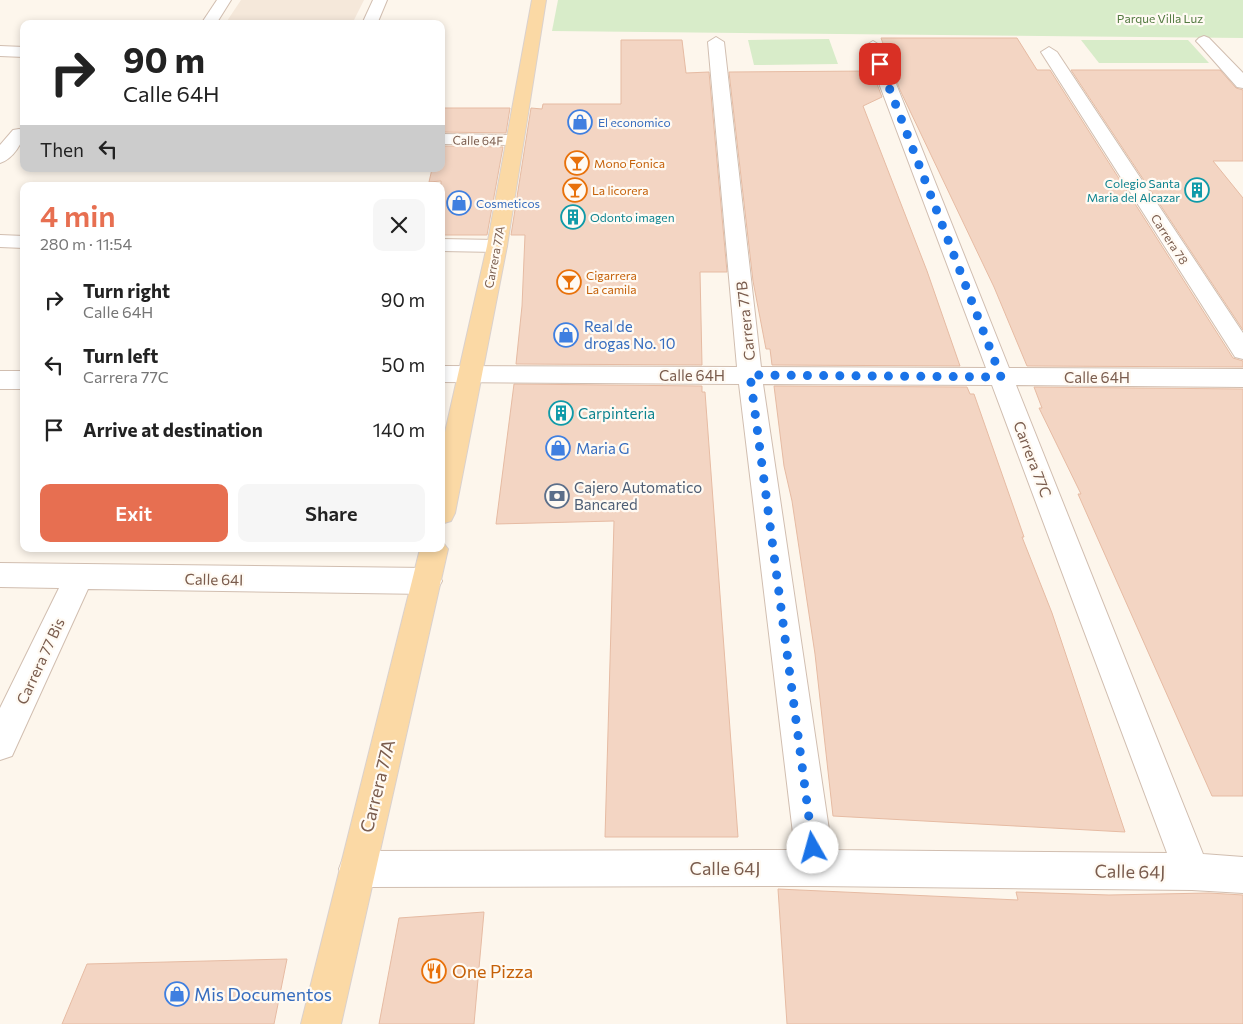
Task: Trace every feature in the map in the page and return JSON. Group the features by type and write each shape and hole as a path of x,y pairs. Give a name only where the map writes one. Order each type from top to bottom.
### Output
{"main road":[{"name":"Carrera 77A","path":"445,494 497,246 538,0"},
{"name":"Carrera 77A","path":"322,1024 357,869 433,552"}],"street":[{"path":"211,20 224,0"},
{"path":"372,20 380,0"},
{"path":"1204,41 1243,83"},
{"name":"Carrera 77B","path":"716,42 750,375 816,868"},
{"name":"Carrera 77C","path":"873,46 1192,872"},
{"path":"0,51 20,52"},
{"name":"Carrera 78","path":"1049,52 1243,351"},
{"path":"0,134 20,134"},
{"path":"0,157 20,136"},
{"name":"Calle 64F","path":"445,139 514,140"},
{"path":"0,241 20,242"},
{"path":"445,246 497,246"},
{"name":"Calle 64H","path":"445,374 1243,378"},
{"path":"0,380 20,380"},
{"name":"Calle 64I","path":"0,575 427,581"},
{"name":"Carrera 77 Bis","path":"0,744 79,577"},
{"name":"Calle 64J","path":"357,869 816,868 1192,872 1243,875"}],"shaded area":[{"path":"241,0 364,0 354,20 228,20"}],"green space":[{"name":"Parque Villa Luz","path":"558,0 1243,0 1243,38 552,31"},
{"path":"829,39 838,64 754,65 748,40"},
{"path":"1081,40 1188,40 1209,63 1099,63"}],"building":[{"path":"881,38 1017,38 1037,70 1050,70 1233,358 1243,361 1243,367 1027,366 994,287 900,90"},
{"path":"621,40 682,40 686,73 709,72 727,272 700,272 702,365 516,364 522,306 525,235 511,235 531,108 542,109 543,104 621,104"},
{"path":"1071,70 1220,70 1236,88 1243,90 1243,161 1213,161 1243,198 1243,330"},
{"path":"872,71 882,97 863,106 927,271 960,366 772,365 770,349 766,349 753,281 729,72"},
{"path":"445,108 510,108 506,133 445,132"},
{"path":"445,146 503,147 487,235 445,235 445,182 429,182 431,172 445,172"},
{"path":"514,384 702,386 702,392 705,392 738,837 605,837 614,521 496,524"},
{"path":"774,386 967,387 970,394 974,394 1024,537 1022,537 1052,613 1125,832 833,816 815,654 792,501 784,466"},
{"path":"1034,387 1243,389 1243,796 1212,796 1078,494 1081,494 1039,408 1042,408"},
{"path":"778,889 1018,900 1016,892 1109,895 1209,893 1243,895 1243,1024 787,1024"},
{"name":"One Pizza","path":"484,912 474,1024 379,1024 399,918"},
{"name":"Mis Documentos","path":"287,959 274,1024 62,1024 87,964"}],"place":[{"name":"El economico","path":"580,122"},
{"name":"Mono Fonica","path":"577,163"},
{"name":"La licorera","path":"575,190"},
{"name":"Colegio Santa Maria del Alcazar","path":"1197,190"},
{"name":"Cosmeticos","path":"459,203"},
{"name":"Odonto imagen","path":"573,217"},
{"name":"Cigarrera La camila","path":"569,282"},
{"name":"Real de drogas No. 10","path":"566,335"},
{"name":"Carpinteria","path":"561,413"},
{"name":"Maria G","path":"558,448"},
{"name":"Cajero Automatico Bancared","path":"557,496"},
{"name":"One Pizza","path":"434,971"},
{"name":"Mis Documentos","path":"177,994"}],"route":[{"path":"813,848 750,375 1001,377 880,64"}]}
